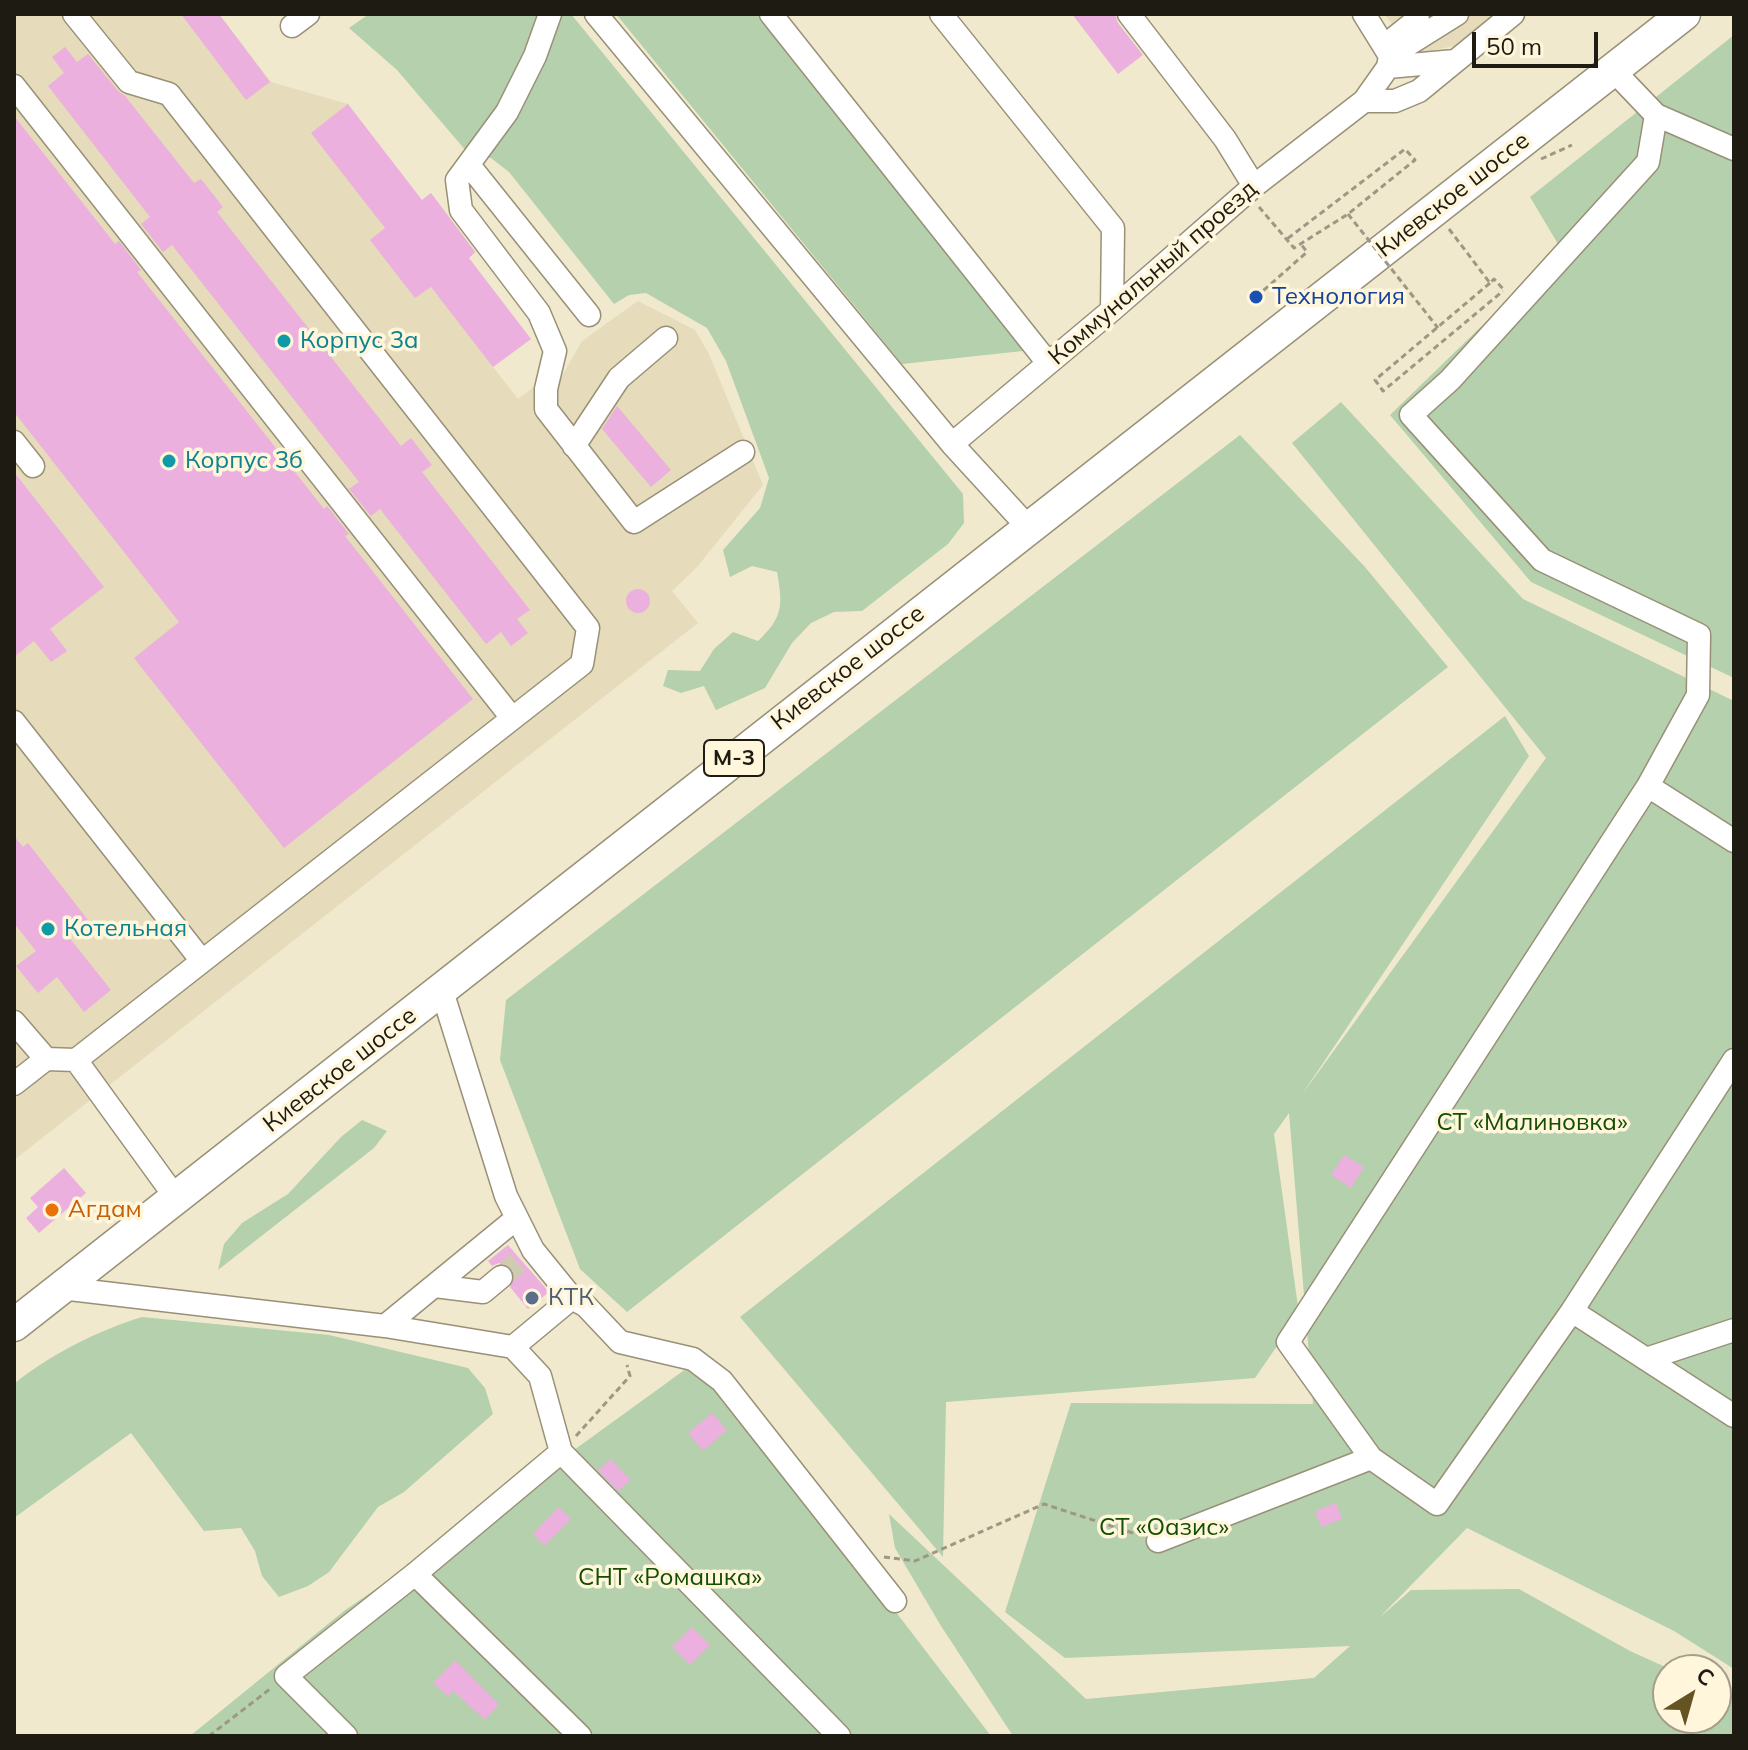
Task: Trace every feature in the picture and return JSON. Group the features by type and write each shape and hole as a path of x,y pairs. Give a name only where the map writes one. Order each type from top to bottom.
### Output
{"highway":[{"name":"Киевское шоссе","path":"14,1325 1684,14"}],"street":[{"path":"14,1084 46,1059 76,1060 582,664 588,628 169,94 129,82 74,14"},
{"path":"550,14 535,56 507,112 457,180 461,210 539,313 555,351 546,389 546,409 634,522 743,452"},
{"path":"596,14 952,444 1028,527"},
{"path":"771,14 1048,363"},
{"path":"941,14 1113,228 1112,310"},
{"path":"1129,14 1225,139 1250,189"},
{"path":"1364,14 1388,56"},
{"path":"1388,56 1457,14"},
{"path":"1364,101 1395,101 1419,91 1513,14"},
{"path":"1388,56 1418,19"},
{"path":"1388,56 1455,61"},
{"name":"Коммунальный проезд","path":"952,444 1250,189 1364,101 1388,56"},
{"path":"1613,70 1656,115 1734,149"},
{"path":"14,86 512,718"},
{"path":"1656,115 1648,162 1450,380 1411,415 1542,560 1699,635 1698,695 1648,786 1288,1342 1371,1458 1437,1504 1572,1311 1734,1060"},
{"path":"469,165 589,315"},
{"path":"574,446 619,378 666,338"},
{"path":"14,442 33,466"},
{"path":"14,722 202,961"},
{"path":"1648,786 1734,841"},
{"path":"442,991 527,1255 572,1298 586,1306 620,1342 693,1359 722,1381 895,1601"},
{"path":"14,1022 46,1059"},
{"path":"76,1060 176,1198"},
{"path":"385,1326 517,1218"},
{"path":"435,1286 483,1292 501,1277"},
{"path":"61,1288 385,1326 513,1347 540,1376 561,1452 839,1736"},
{"path":"513,1347 572,1298"},
{"path":"1572,1311 1734,1416"},
{"path":"1646,1359 1734,1330"},
{"path":"346,1736 286,1676 561,1452"},
{"path":"1158,1541 1371,1458"},
{"path":"415,1574 580,1736"}],"path":[{"path":"1537,161 1572,145"},
{"path":"1250,189 1287,239 1294,248 1348,214 1415,160 1405,149 1287,239"},
{"path":"1348,214 1438,328"},
{"path":"1447,226 1490,283"},
{"path":"1256,297 1307,252 1300,243"},
{"path":"1494,279 1504,290 1383,391 1375,380 1494,279"},
{"path":"1477,351 1464,336 1504,290"},
{"path":"561,1452 630,1376 620,1342"},
{"path":"860,1555 915,1561 1044,1504 1158,1541"},
{"path":"209,1736 286,1676"}],"shaded area":[{"path":"14,14 219,14 271,82 348,104 379,220 384,228 431,193 476,252 431,287 437,295 531,339 493,367 518,399 534,387 554,390 582,341 638,301 695,330 709,354 763,485 697,567 672,591 698,623 14,1160"},
{"path":"1384,14 1498,14 1458,45 1416,54"}],"green space":[{"path":"369,14 571,14 963,494 964,523 948,544 862,611 834,612 811,623 792,643 765,688 716,710 704,686 681,693 663,686 668,670 700,671 714,649 733,632 758,641 777,618 779,610 777,572 752,566 730,577 723,550 760,508 769,478 726,361 707,328 646,293 629,295 614,304 509,172 491,158 467,152 397,70 349,28"},
{"path":"616,14 763,14 1032,350 902,364"},
{"path":"1734,35 1734,678 1531,582 1390,415 1561,249 1530,197"},
{"path":"1341,402 1523,599 1734,701 1734,1669 1732,1654 1710,1654 1674,1631 1467,1528 1379,1618 1411,1590 1519,1589 1652,1661 1652,1734 1732,1734 1732,1696 1734,1736 1013,1736 941,1626 895,1548 889,1514 1086,1699 1314,1678 1350,1646 1065,1658 1005,1612 1071,1403 1313,1404 1289,1113 1274,1134 1299,1314 1255,1378 946,1402 943,1557 740,1317 1505,716 1529,756 1301,1096 1546,758 1292,443"},
{"path":"1240,435 1365,567 1448,667 627,1312 580,1269 500,1060 506,1000"},
{"path":"362,1120 387,1131 374,1148 218,1270 224,1244 242,1223 288,1194 341,1137"},
{"path":"142,1317 329,1335 468,1368 485,1388 493,1414 404,1492 378,1507 329,1572 308,1586 279,1597 262,1576 255,1551 241,1528 204,1531 131,1433 14,1518 14,1384 75,1344"},
{"name":"СНТ «Ромашка»","path":"701,1358 991,1736 190,1736 344,1611"}],"building":[{"path":"181,14 219,14 270,82 246,100"},
{"path":"1072,14 1115,14 1118,23 1143,55 1118,74"},
{"name":"Корпус 3a","path":"65,47 77,62 88,54 194,183 201,179 223,207 217,212 401,446 411,438 432,465 422,472 530,610 517,619 528,633 511,646 501,632 486,644 380,509 371,516 349,489 359,482 172,245 163,252 141,224 150,217 48,86 64,73 52,57"},
{"path":"348,104 422,200 431,193 475,252 469,258 531,339 493,367 431,287 415,298 370,240 385,228 311,133"},
{"name":"Корпус 3б","path":"14,116 115,244 119,241 141,270 137,272 324,509 327,506 349,534 345,536 473,699 284,848 134,658 179,622 14,412"},
{"path":"617,406 671,470 651,487 602,429"},
{"path":"14,472 104,587 50,629 67,651 51,662 34,641 14,657"},
{"path":"638,589 646,593 650,601 646,609 638,613 630,609 626,601 630,593"},
{"name":"Котельная","path":"14,836 23,847 28,843 88,920 68,936 111,990 84,1012 57,977 38,993 16,966 36,951 14,923"},
{"path":"1344,1155 1364,1167 1351,1188 1331,1175"},
{"path":"64,1168 86,1193 39,1233 26,1218 38,1207 30,1198"},
{"path":"508,1245 549,1292 528,1309 510,1287 515,1275 511,1268 499,1263 492,1266 488,1261"},
{"path":"712,1413 727,1430 703,1451 688,1433"},
{"path":"611,1459 631,1480 618,1491 598,1470"},
{"path":"1336,1503 1342,1519 1321,1527 1315,1511"},
{"path":"559,1507 571,1519 544,1546 533,1534"},
{"path":"692,1627 710,1645 690,1665 672,1647"},
{"path":"455,1660 499,1705 485,1720 453,1691 448,1697 433,1683"}],"tunnel":[{"path":"501,1277 521,1260"}],"place":[{"name":"Технология","path":"1256,297"},
{"name":"Корпус 3a","path":"284,341"},
{"name":"Корпус 3б","path":"169,461"},
{"name":"Котельная","path":"48,929"},
{"name":"Агдам","path":"52,1210"},
{"name":"КТК","path":"532,1298"}],"park label":[{"name":"СТ «Малиновка»","path":"1532,1123"},
{"name":"СТ «Оазис»","path":"1164,1528"}]}
